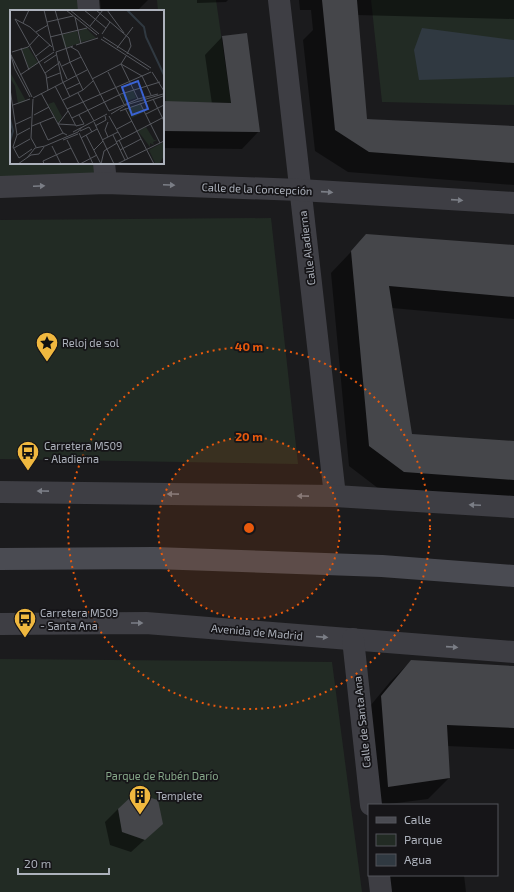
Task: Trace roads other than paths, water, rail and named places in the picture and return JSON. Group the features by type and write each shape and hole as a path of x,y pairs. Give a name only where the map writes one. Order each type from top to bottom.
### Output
{"main road":[{"path":"0,559 154,558 382,566 514,576"}],"street":[{"path":"88,0 89,10"},
{"name":"Calle Aladierna","path":"279,0 335,496"},
{"name":"Calle de la Concepción","path":"0,187 105,173 300,190 514,203"},
{"path":"0,492 335,496 514,507"},
{"name":"Avenida de Madrid","path":"0,624 146,623 514,652"},
{"name":"Calle de Santa Ana","path":"353,639 371,804"},
{"path":"379,876 381,892"}],"water":[{"path":"422,28 514,40 514,77 419,80 414,50"}],"place":[{"name":"Reloj de sol","path":"47,362"},
{"name":"Carretera M509 - Aladierna","path":"28,472"},
{"name":"Carretera M509 - Santa Ana","path":"25,638"},
{"name":"Templete","path":"140,816"}],"park label":[{"name":"Parque de Rubén Darío","path":"162,776"}]}
